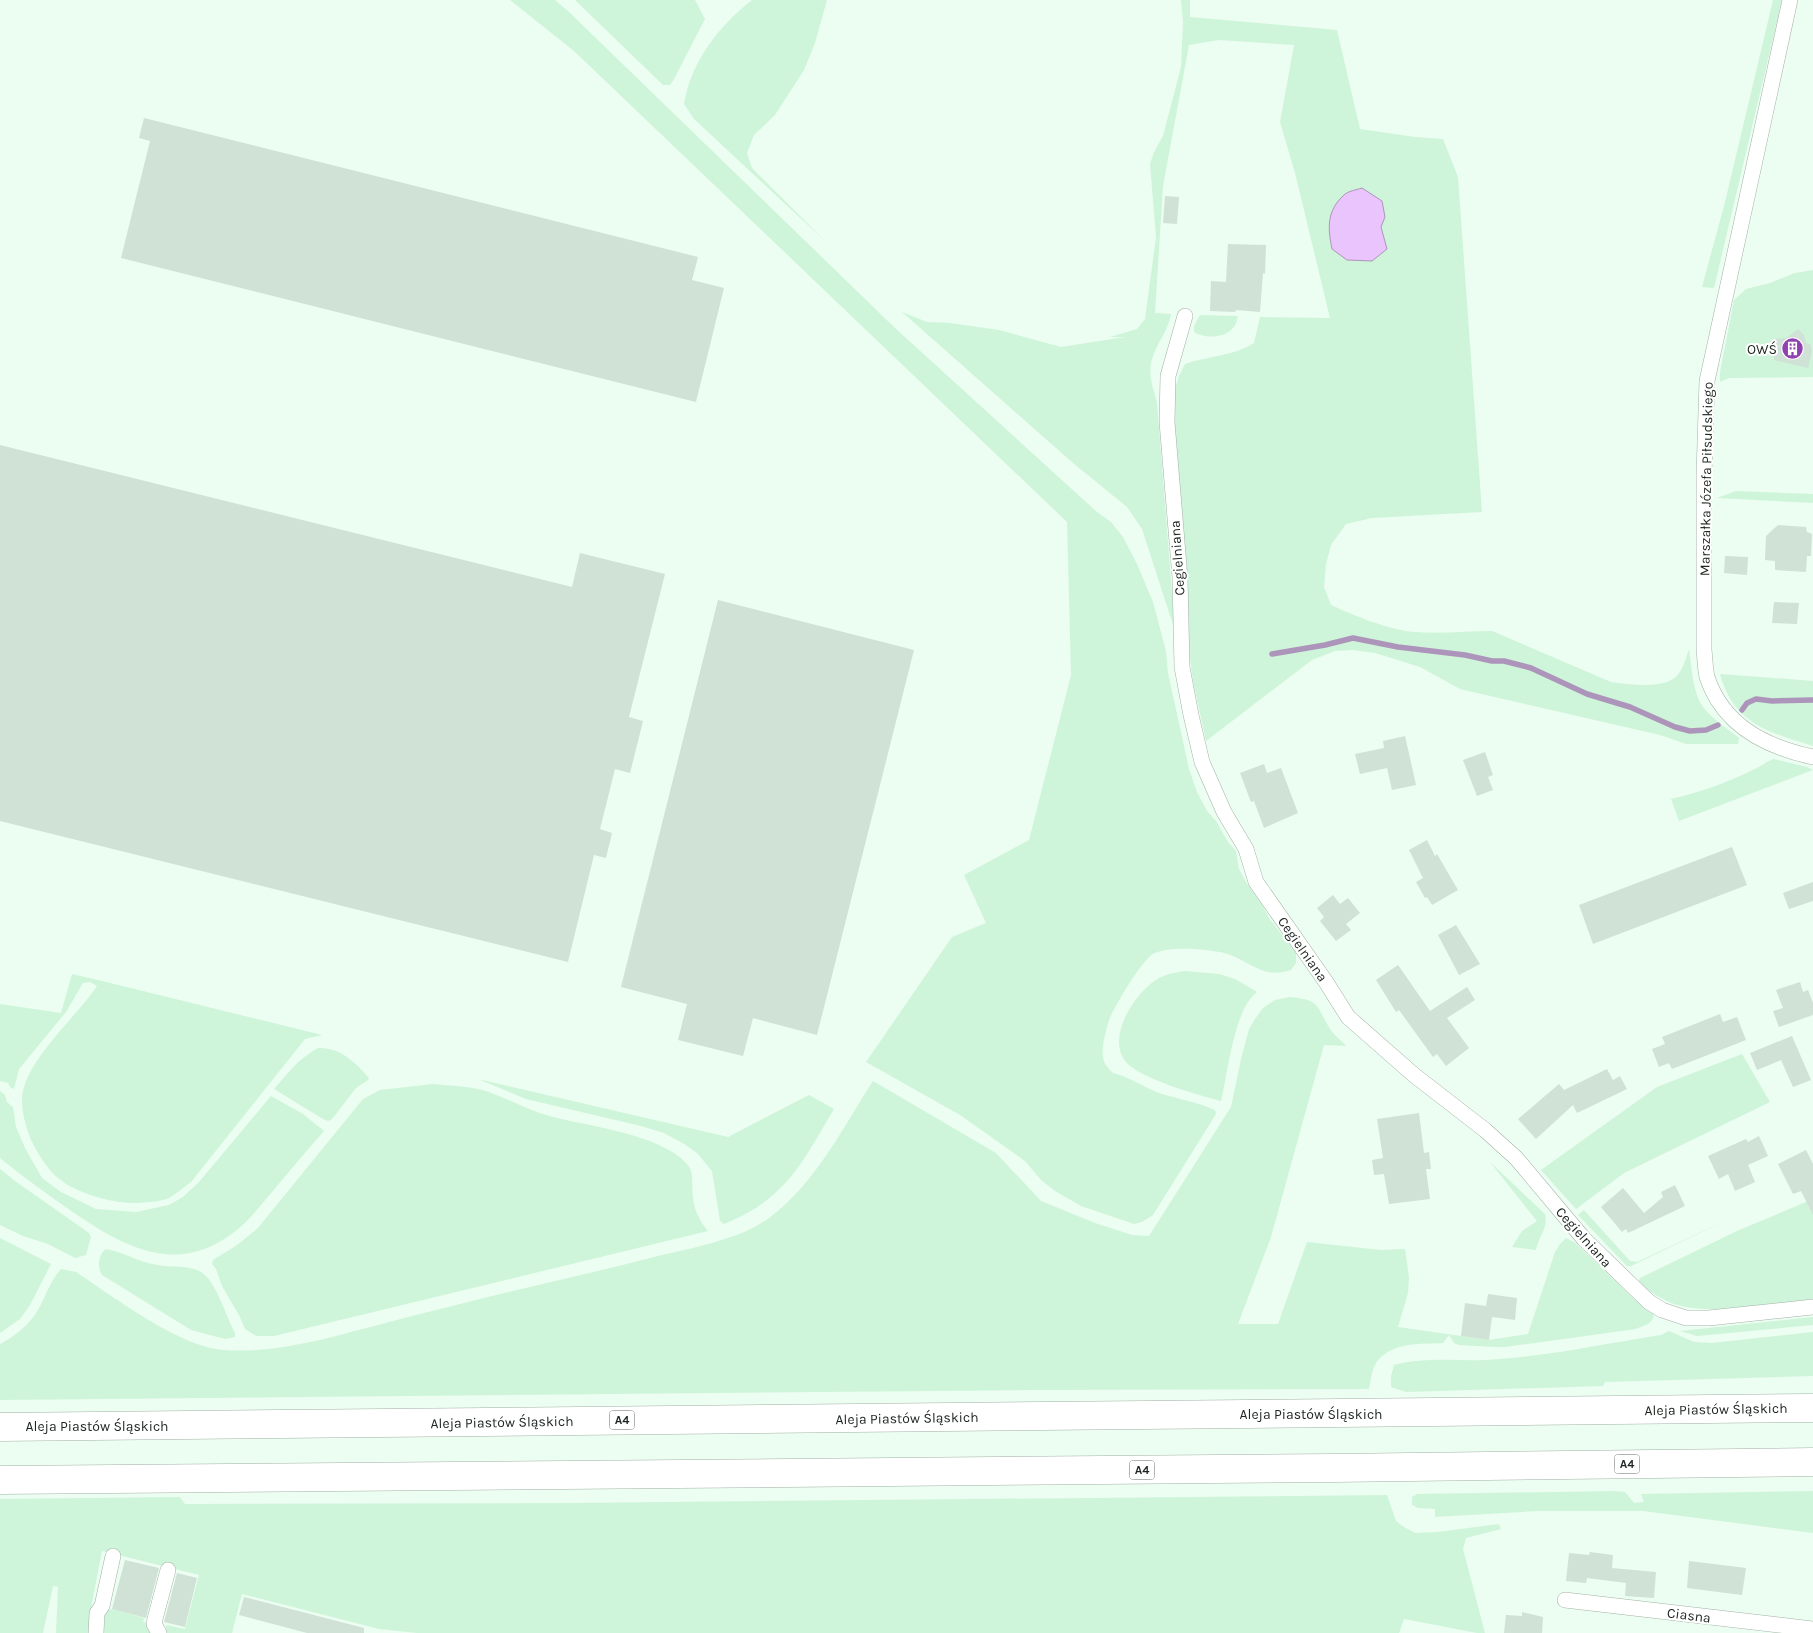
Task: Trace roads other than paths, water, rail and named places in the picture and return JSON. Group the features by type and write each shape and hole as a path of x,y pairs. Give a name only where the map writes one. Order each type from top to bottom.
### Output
{"highway":[{"name":"Aleja Piastów Śląskich","path":"0,1427 1813,1408"},
{"name":"A4","path":"0,1480 1813,1462"}],"street":[{"name":"Marszałka Józefa Piłsudskiego","path":"1790,0 1707,381 1704,474 1704,650 1707,676 1718,702 1738,724 1772,745 1787,751 1813,757"},
{"name":"Cegielniana","path":"1185,316 1168,376 1167,422 1180,578 1182,667 1202,762 1224,812 1246,849 1256,882 1326,982 1348,1017 1414,1075 1485,1130 1516,1158 1584,1239 1649,1302 1662,1310 1686,1318 1709,1318 1813,1307"},
{"path":"96,1633 97,1613 102,1606 113,1556"},
{"path":"159,1633 154,1624 168,1570"},
{"name":"Ciasna","path":"1565,1600 1813,1629"}],"waterway":[{"path":"1272,654 1353,638 1398,647 1465,655 1492,661 1504,661 1531,668 1587,694 1630,707 1675,727 1690,731 1706,730 1718,725"},
{"path":"1742,710 1747,703 1756,699 1772,701 1813,700"}],"place":[{"name":"OWŚ","path":"1793,349"}]}
